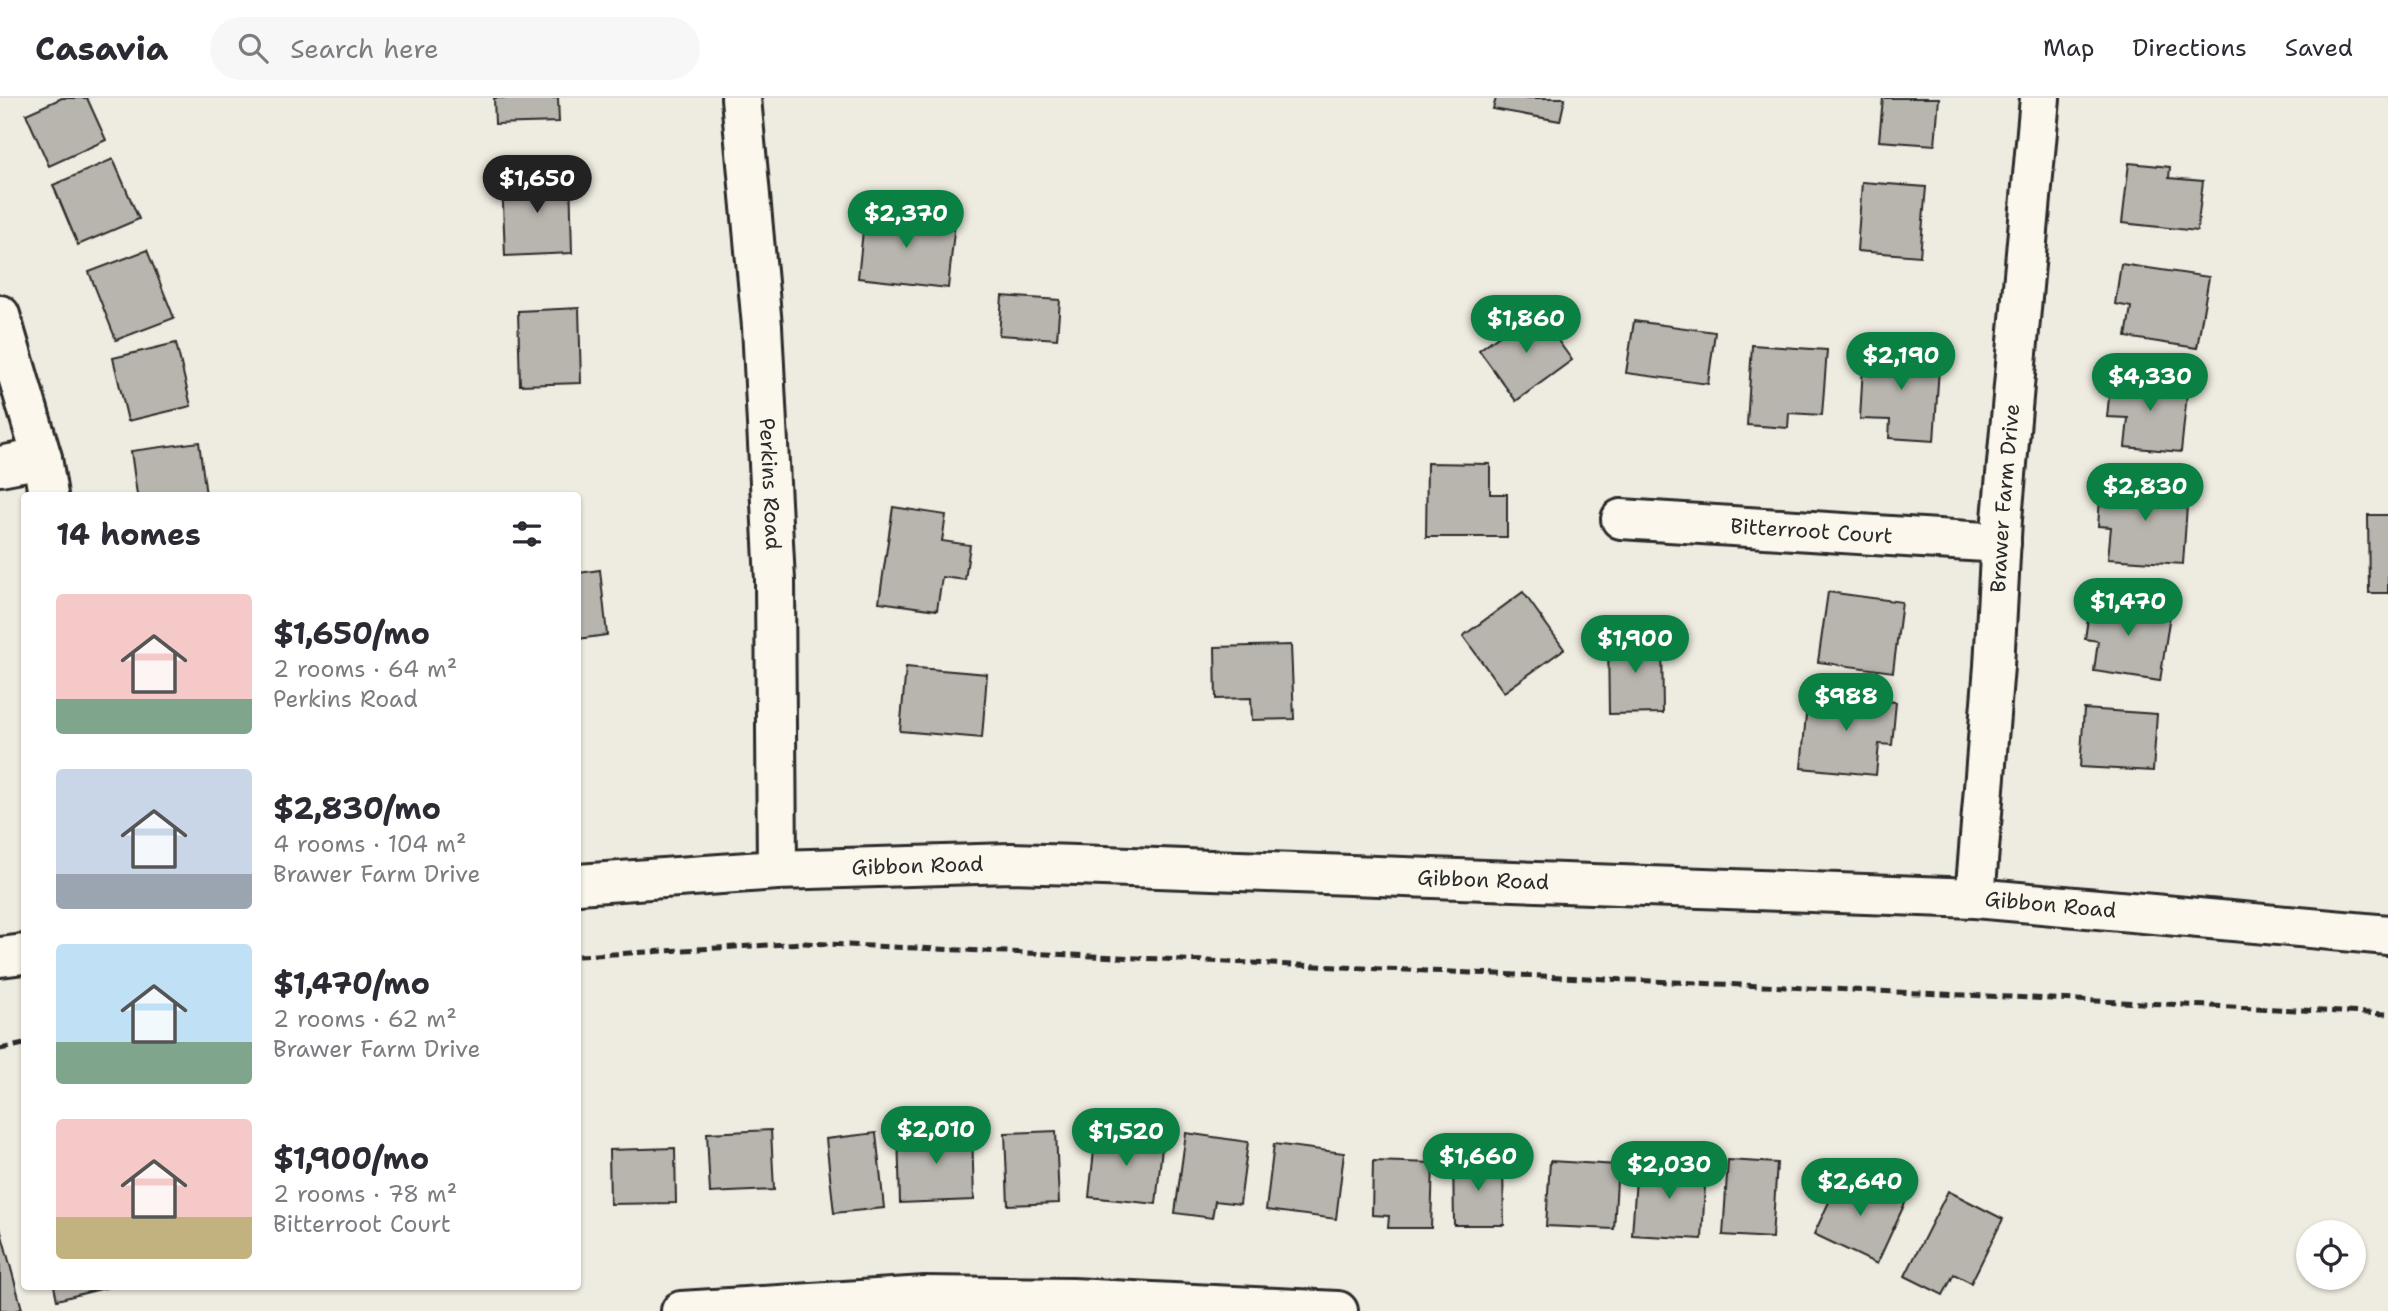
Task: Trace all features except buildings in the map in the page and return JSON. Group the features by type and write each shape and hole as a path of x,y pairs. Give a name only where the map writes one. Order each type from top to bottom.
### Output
{"street":[{"name":"Perkins Road","path":"741,98 762,326 775,581 777,870"},
{"name":"Brawer Farm Drive","path":"1975,898 2001,543 2040,98"},
{"path":"0,315 42,458 48,492"},
{"path":"0,467 42,458"},
{"name":"Bitterroot Court","path":"1621,519 2001,543"},
{"name":"Gibbon Road","path":"581,884 777,870 1011,863 1076,864 1975,898 2388,935"},
{"path":"0,957 21,954"},
{"path":"681,1311 925,1296 1072,1305 1338,1311"}],"railway":[{"path":"581,956 804,943 2388,1014"},
{"path":"0,1049 21,1045"}]}
